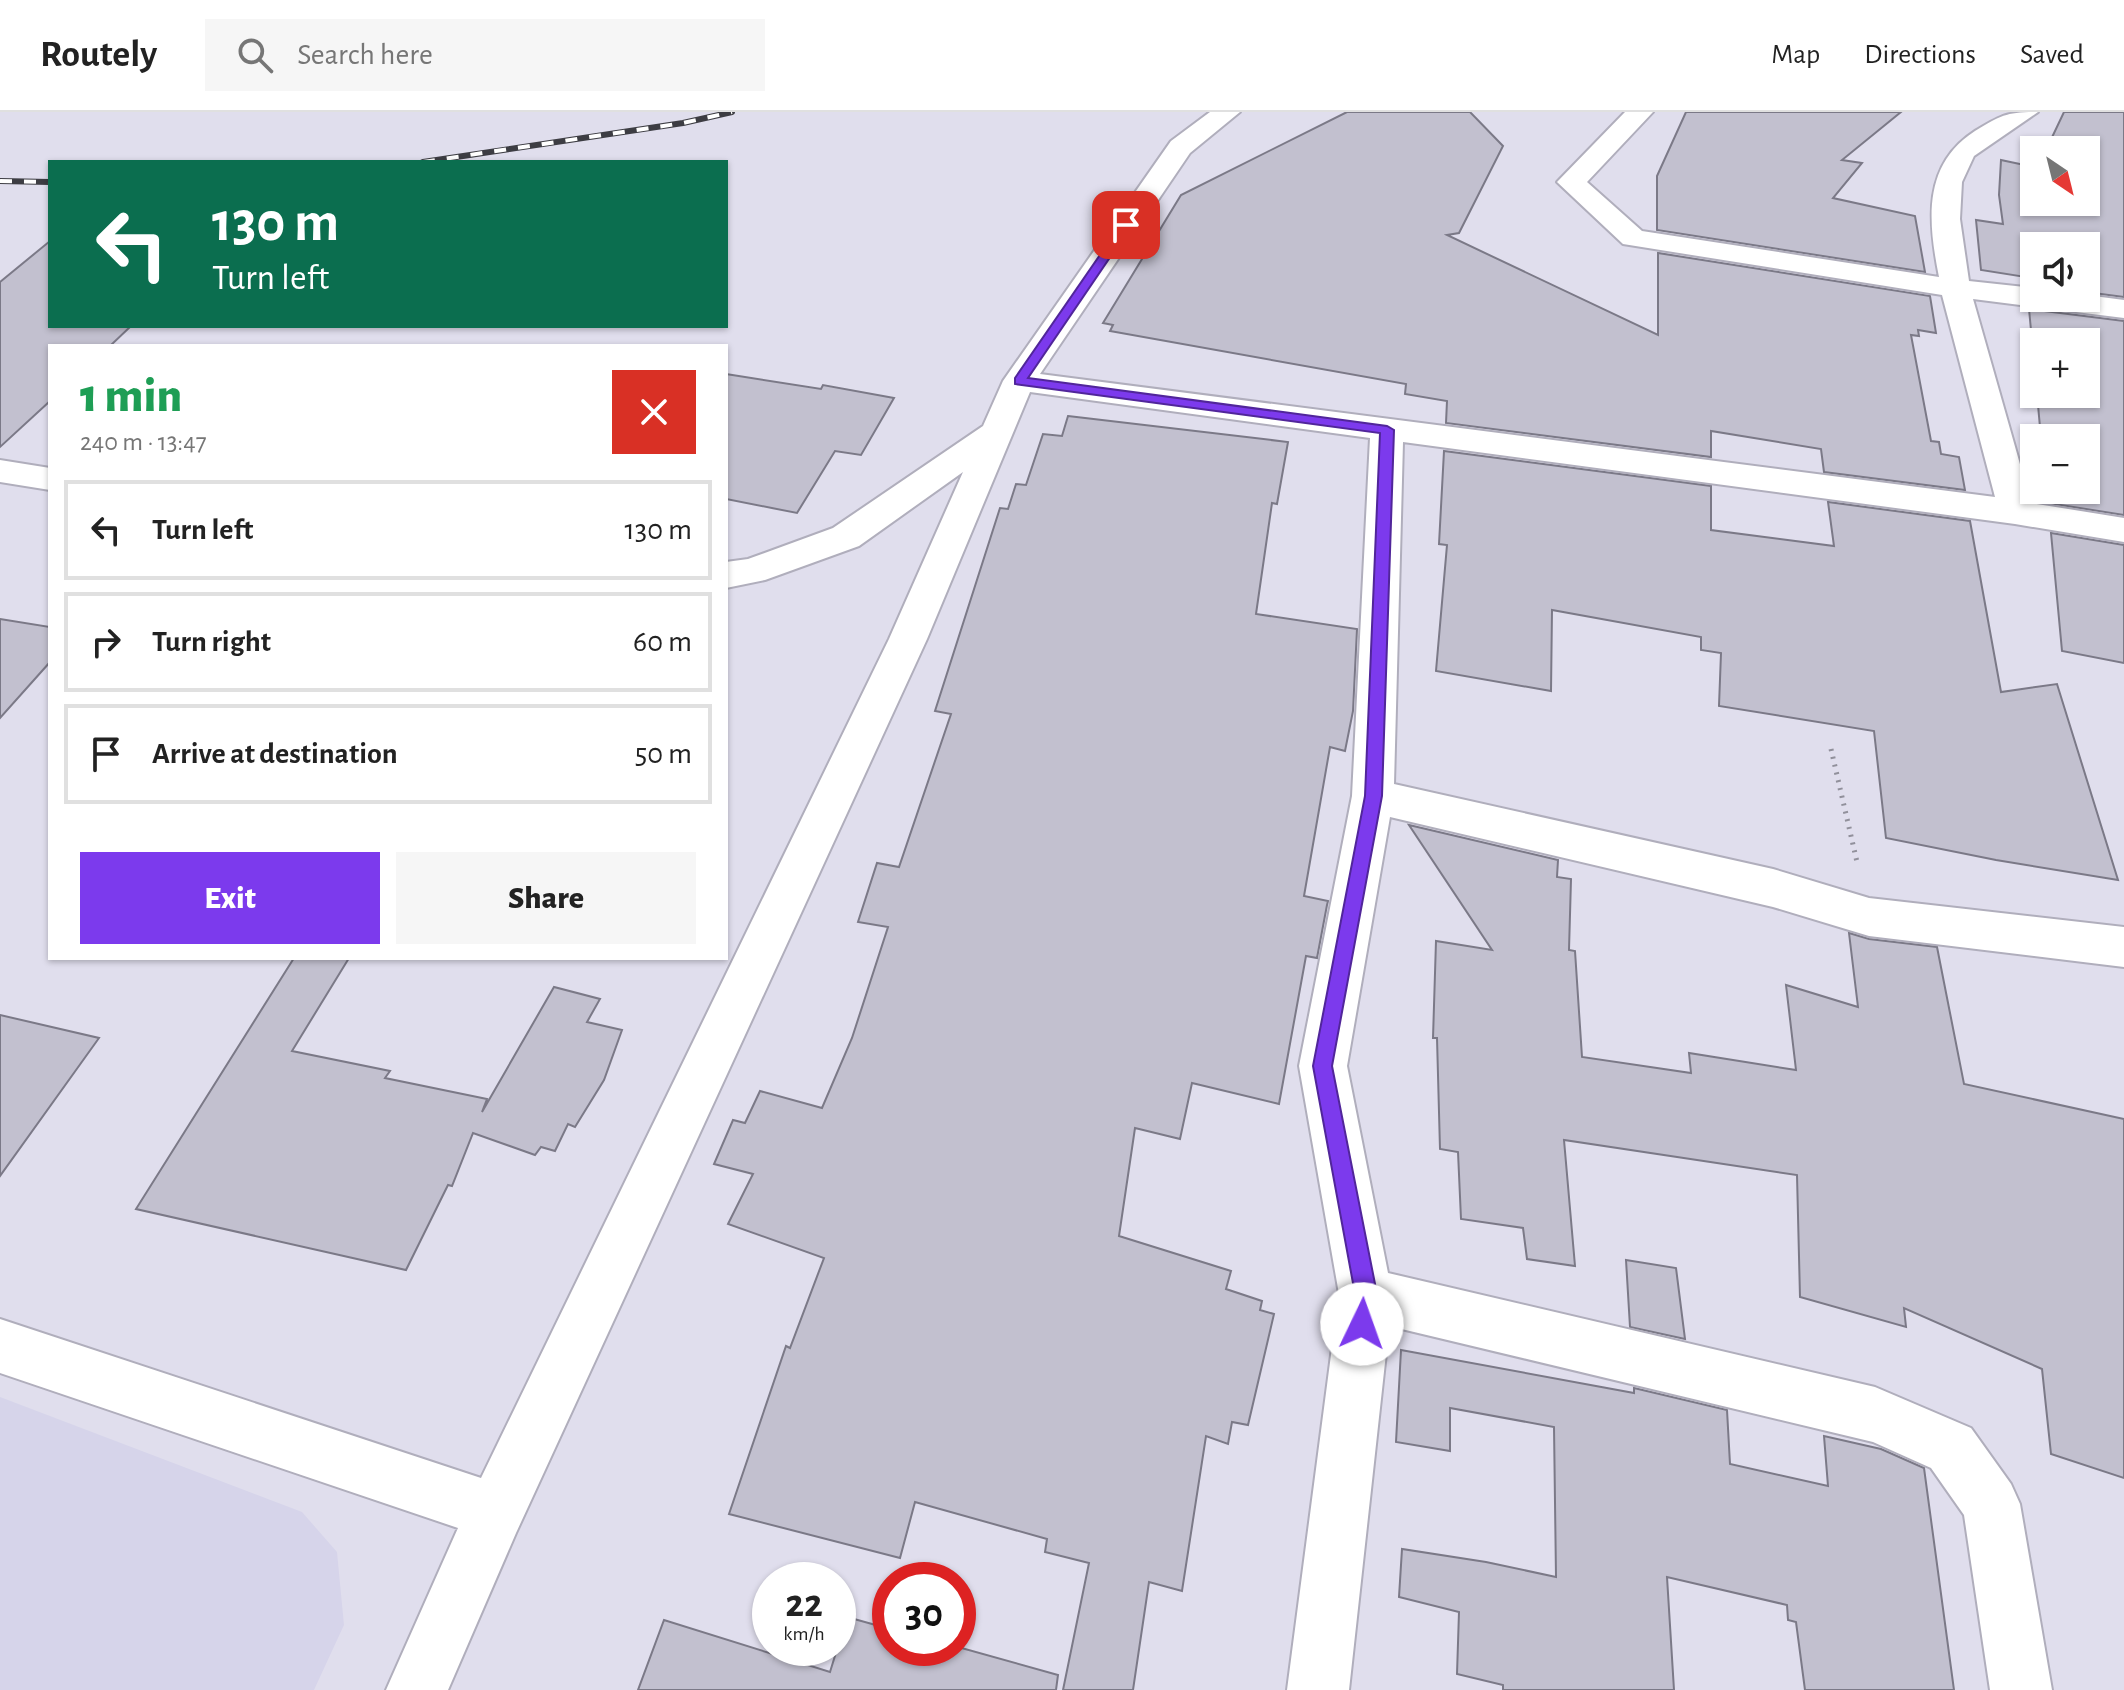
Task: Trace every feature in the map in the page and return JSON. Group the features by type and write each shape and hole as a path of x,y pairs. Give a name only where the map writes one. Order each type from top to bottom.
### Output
{"street":[{"path":"417,1690 495,1512 908,639 1019,381 1180,147 1227,112"},
{"path":"1640,112 1571,182 1633,238 1953,288 2020,295"},
{"path":"2015,512 2010,481 1953,288 1945,188 1959,156 2025,112"},
{"path":"2100,306 2124,309"},
{"path":"1019,381 2015,512 2124,530"},
{"path":"1318,1690 1366,1294 1323,1066 1373,796 1387,430"},
{"path":"728,575 752,571 846,537 997,432"},
{"path":"0,471 48,479"},
{"path":"1373,796 1773,888 1869,917 2124,947"},
{"path":"1366,1294 1875,1415 1951,1448 1991,1504 2021,1690"},
{"path":"0,1346 495,1512"}],"path":[{"path":"1831,749 1869,917"}],"shaded area":[{"path":"0,1397 302,1512 337,1552 344,1625 314,1690 0,1690"}],"building":[{"path":"1347,112 1470,112 1503,146 1459,233 1447,235 1658,335 1658,253 1930,296 1936,333 1918,330 1919,336 1911,335 1931,441 1939,442 1941,454 1959,457 1965,490 1824,472 1821,449 1711,431 1711,457 1446,423 1447,401 1405,394 1406,384 1110,331 1113,325 1103,323 1181,195"},
{"path":"1686,112 1901,112 1842,160 1862,163 1833,198 1915,216 1925,272 1657,230 1657,176"},
{"path":"2064,112 2124,112 2124,297 2100,294 2100,232 2020,232 2020,276 1981,270 1976,220 2003,224 1999,195 2001,160 2020,164 2020,216 2100,216 2100,136 2053,136"},
{"path":"48,243 48,328 129,328 112,344 48,344 48,403 0,447 0,282"},
{"path":"2029,312 2124,321 2124,515 2054,504 2100,504 2100,424 2040,424 2038,408 2100,408 2100,328 2031,328"},
{"path":"728,374 821,389 823,385 894,398 861,455 835,451 797,513 728,499"},
{"path":"1068,416 1288,442 1277,504 1272,503 1256,614 1357,629 1353,711 1345,751 1330,747 1304,896 1328,901 1317,958 1306,956 1279,1104 1192,1083 1180,1139 1135,1128 1119,1236 1231,1271 1226,1289 1262,1301 1260,1310 1274,1314 1248,1425 1232,1422 1228,1444 1206,1436 1182,1591 1149,1582 1133,1690 1063,1690 1089,1563 1045,1552 1047,1539 915,1502 900,1558 729,1514 786,1346 790,1348 824,1258 728,1224 753,1174 714,1164 733,1120 745,1123 760,1091 822,1108 852,1038 888,927 858,922 877,863 899,867 951,714 935,711 1000,508 1008,509 1016,484 1026,485 1043,434 1062,436"},
{"path":"1444,451 1711,486 1711,530 1834,546 1828,502 1970,521 2001,692 2057,684 2118,880 1886,838 1874,731 1719,706 1721,653 1701,650 1701,637 1552,610 1551,691 1436,671 1447,545 1439,544"},
{"path":"2051,533 2124,545 2124,663 2062,651"},
{"path":"0,619 48,627 48,664 0,718"},
{"path":"1409,825 1558,860 1557,877 1571,879 1569,950 1575,951 1582,1057 1691,1073 1689,1053 1796,1070 1786,985 1858,1007 1849,933 1869,939 1937,947 1964,1084 2124,1119 2124,1478 2051,1454 2042,1369 1904,1308 1906,1327 1800,1297 1797,1175 1564,1140 1575,1266 1527,1259 1523,1228 1461,1219 1458,1152 1440,1149 1437,1038 1433,1038 1436,941 1492,950"},
{"path":"293,960 348,960 292,1051 390,1071 385,1078 487,1099 482,1112 554,987 600,999 587,1022 622,1030 604,1080 575,1127 568,1124 555,1151 541,1147 535,1155 473,1133 452,1186 448,1185 406,1270 136,1209"},
{"path":"0,1015 99,1038 0,1176"},
{"path":"1626,1260 1676,1268 1685,1339 1630,1327"},
{"path":"1401,1350 1634,1393 1634,1388 1727,1410 1730,1464 1828,1486 1824,1436 1881,1449 1924,1468 1954,1690 1805,1690 1796,1622 1788,1620 1787,1605 1667,1577 1674,1690 1503,1690 1503,1685 1457,1674 1459,1612 1399,1597 1402,1549 1556,1577 1554,1427 1450,1408 1450,1451 1396,1442"},
{"path":"664,1620 752,1648 752,1666 811,1666 830,1672 832,1666 856,1666 856,1620 872,1624 872,1666 976,1666 976,1652 1058,1675 1056,1690 638,1690"}],"railway":[{"path":"436,160 683,123 732,112"},
{"path":"0,181 48,182"}],"route":[{"path":"1126,225 1019,381 1387,430 1373,796 1323,1066 1366,1294 1362,1324"}]}
